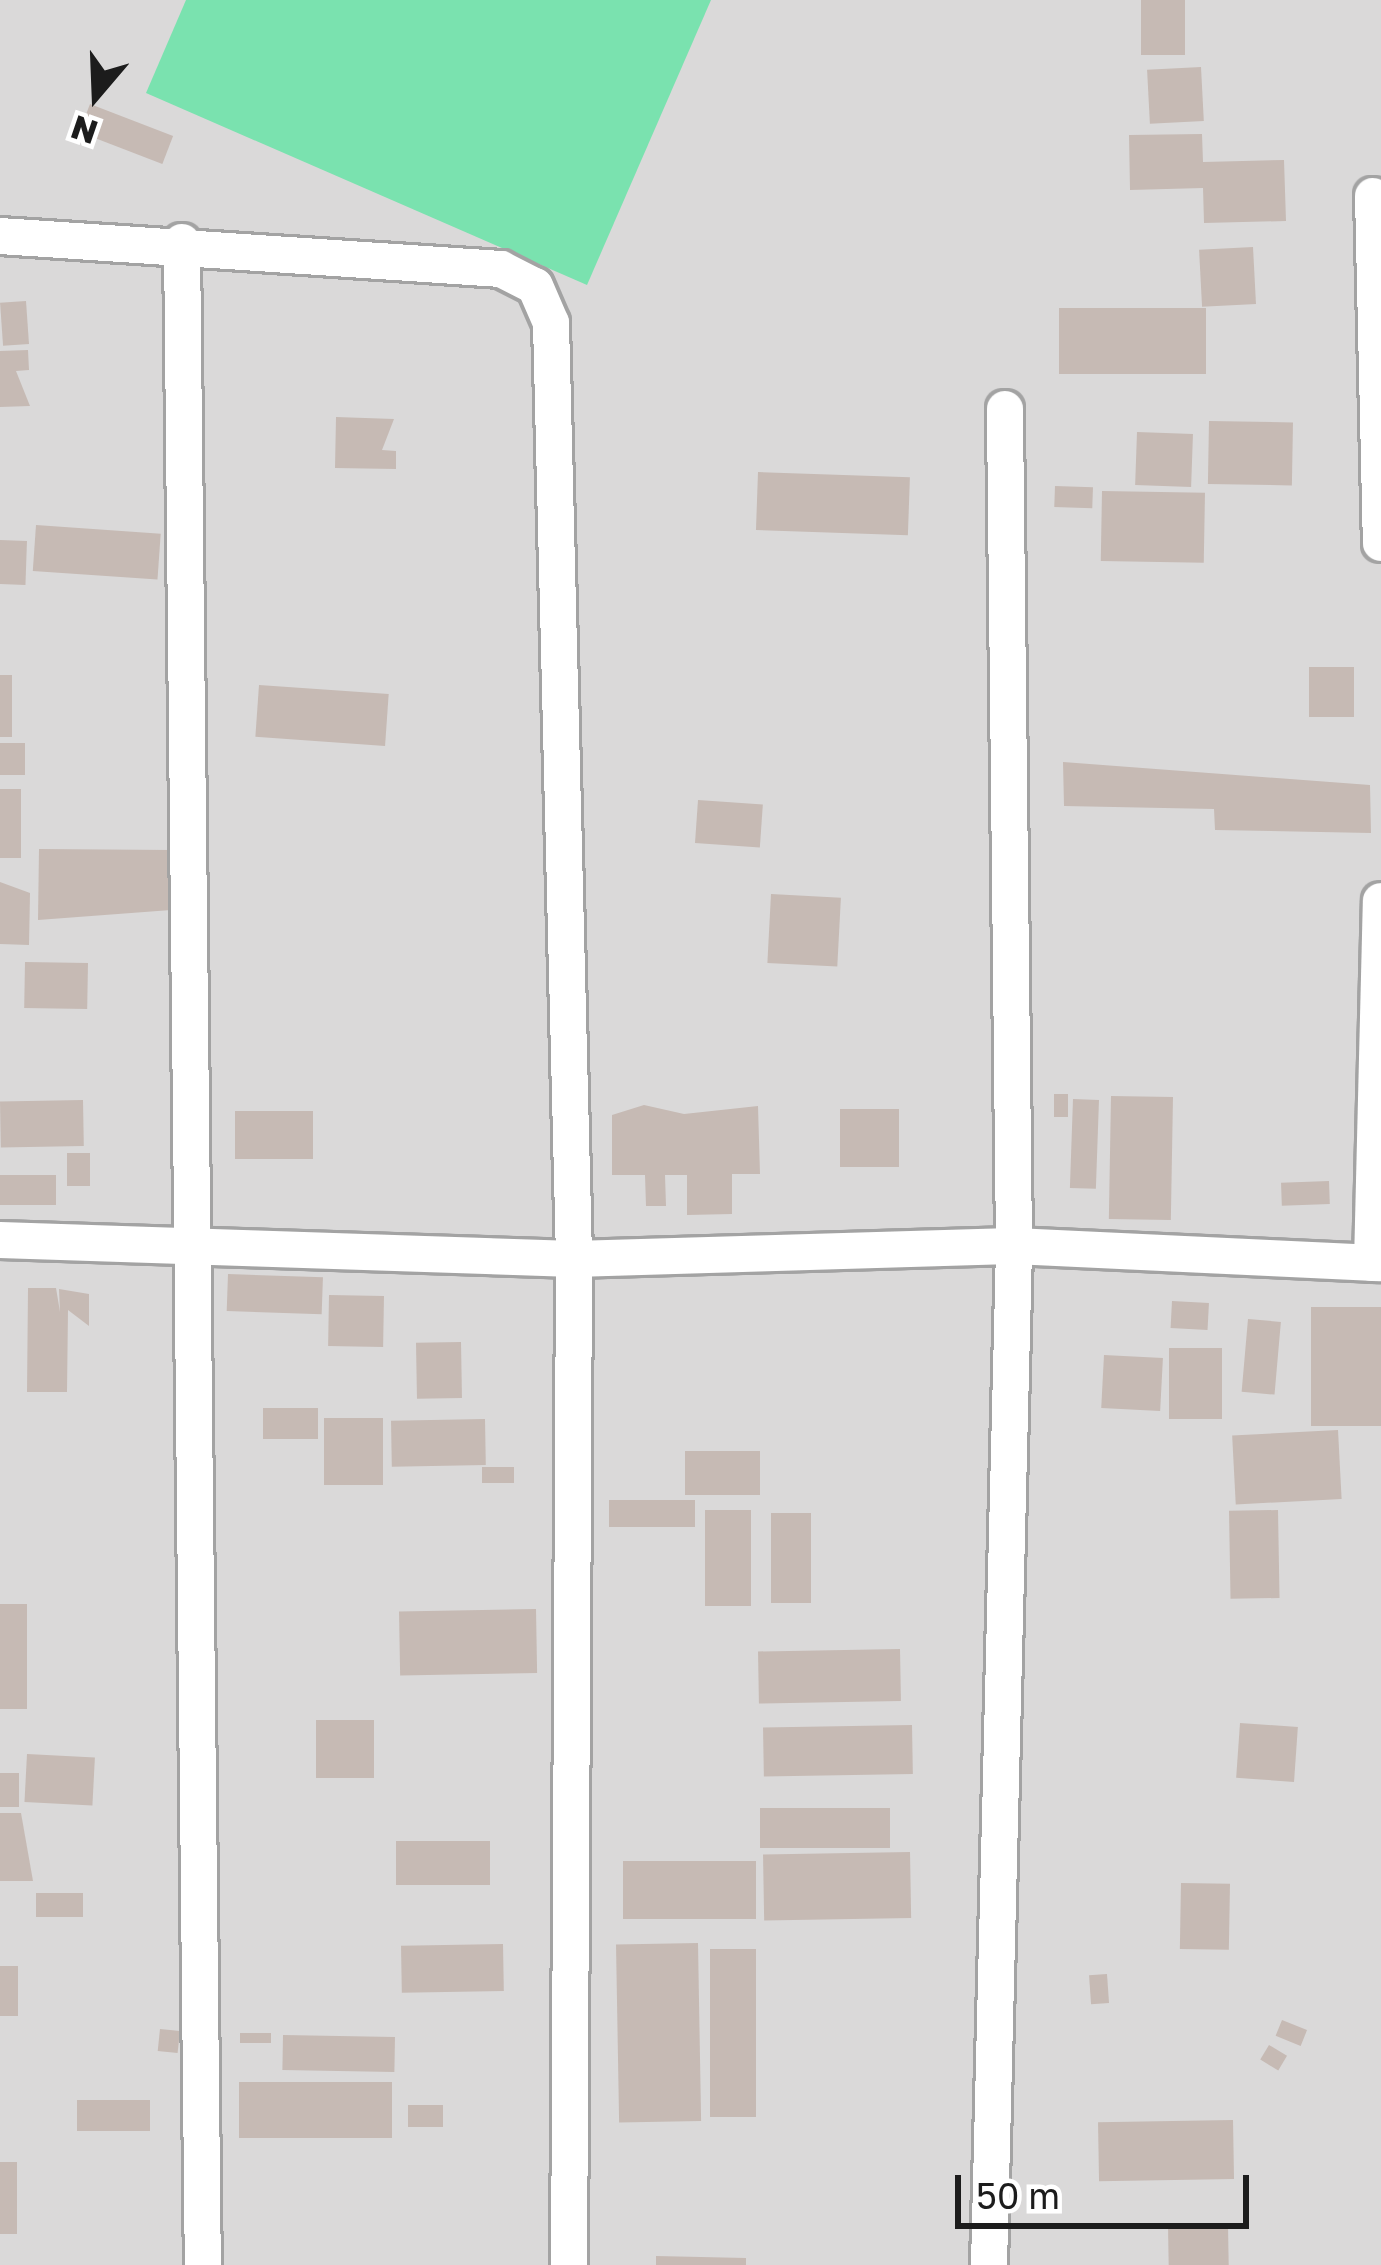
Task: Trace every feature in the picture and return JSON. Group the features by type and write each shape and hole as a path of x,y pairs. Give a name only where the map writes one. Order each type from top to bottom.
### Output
{"street":[{"path":"1372,196 1381,543"},
{"path":"0,236 182,242 501,269 535,286 550,323 574,1259 569,2265"},
{"path":"182,242 203,2265"},
{"path":"989,2265 1014,1246 1005,409"},
{"path":"0,1240 574,1259 1014,1246 1376,1263 1381,901"}],"shaded area":[{"path":"0,0 1381,0 1381,2265 0,2265"}],"green space":[{"path":"186,0 711,0 587,285 146,93"}],"building":[{"path":"1141,0 1185,0 1185,55 1141,55"},
{"path":"1201,67 1204,121 1150,124 1147,70"},
{"path":"90,104 173,136 162,164 79,132"},
{"path":"1202,134 1203,162 1284,160 1286,221 1204,223 1203,188 1130,190 1129,135"},
{"path":"1253,247 1256,304 1202,307 1199,250"},
{"path":"26,301 29,344 3,346 0,303"},
{"path":"1059,308 1206,308 1206,374 1059,374"},
{"path":"28,350 29,370 16,371 30,406 0,407 0,351"},
{"path":"336,417 394,419 382,450 396,451 396,469 335,468"},
{"path":"1209,421 1293,422 1292,485 1208,484"},
{"path":"1137,432 1193,434 1191,487 1135,485"},
{"path":"758,472 910,477 908,535 756,530"},
{"path":"1055,486 1093,487 1092,508 1054,507"},
{"path":"1102,491 1205,493 1204,563 1101,561"},
{"path":"36,525 161,534 157,580 33,571"},
{"path":"0,540 27,541 25,585 0,584"},
{"path":"1309,667 1354,667 1354,717 1309,717"},
{"path":"0,675 12,675 12,737 0,737"},
{"path":"259,685 389,694 385,746 255,737"},
{"path":"0,743 25,743 25,775 0,775"},
{"path":"1063,762 1370,785 1371,833 1215,830 1214,809 1064,806"},
{"path":"0,789 21,789 21,858 0,858"},
{"path":"698,800 763,805 760,847 695,843"},
{"path":"39,849 171,850 171,910 38,920"},
{"path":"0,882 30,893 29,945 0,944"},
{"path":"771,894 841,898 837,967 767,963"},
{"path":"25,962 88,963 87,1009 24,1008"},
{"path":"1054,1094 1068,1094 1068,1117 1054,1117"},
{"path":"1111,1096 1173,1097 1171,1220 1109,1219"},
{"path":"1073,1099 1099,1100 1096,1189 1070,1188"},
{"path":"83,1100 84,1146 1,1147 0,1101"},
{"path":"644,1105 684,1114 758,1106 760,1174 732,1174 732,1214 687,1215 687,1175 665,1175 666,1206 646,1206 645,1175 612,1175 612,1115"},
{"path":"840,1109 899,1109 899,1167 840,1167"},
{"path":"235,1111 313,1111 313,1159 235,1159"},
{"path":"67,1153 90,1153 90,1186 67,1186"},
{"path":"0,1175 56,1175 56,1205 0,1205"},
{"path":"1329,1181 1330,1204 1282,1206 1281,1183"},
{"path":"228,1274 323,1277 322,1314 227,1311"},
{"path":"28,1288 56,1288 60,1312 59,1289 89,1294 89,1326 68,1310 67,1392 27,1392"},
{"path":"329,1295 384,1296 383,1347 328,1346"},
{"path":"1172,1301 1209,1303 1208,1330 1171,1328"},
{"path":"1311,1307 1381,1307 1381,1426 1311,1426"},
{"path":"1248,1319 1281,1322 1275,1395 1242,1392"},
{"path":"461,1342 462,1398 417,1399 416,1343"},
{"path":"1169,1348 1222,1348 1222,1419 1169,1419"},
{"path":"1104,1355 1163,1358 1160,1411 1101,1408"},
{"path":"263,1408 318,1408 318,1439 263,1439"},
{"path":"324,1418 383,1418 383,1485 324,1485"},
{"path":"485,1419 486,1465 392,1467 391,1421"},
{"path":"1338,1430 1342,1499 1236,1504 1232,1436"},
{"path":"685,1451 760,1451 760,1495 685,1495"},
{"path":"482,1467 514,1467 514,1483 482,1483"},
{"path":"609,1500 695,1500 695,1527 609,1527"},
{"path":"705,1510 751,1510 751,1606 705,1606"},
{"path":"1278,1510 1280,1598 1231,1599 1229,1511"},
{"path":"771,1513 811,1513 811,1603 771,1603"},
{"path":"0,1604 27,1604 27,1709 0,1709"},
{"path":"536,1609 537,1673 400,1675 399,1611"},
{"path":"900,1649 901,1701 759,1703 758,1651"},
{"path":"316,1720 374,1720 374,1778 316,1778"},
{"path":"1240,1723 1298,1727 1294,1782 1236,1778"},
{"path":"912,1725 913,1774 764,1777 763,1728"},
{"path":"27,1754 95,1758 92,1805 24,1802"},
{"path":"0,1773 19,1773 19,1807 0,1807"},
{"path":"760,1808 890,1808 890,1848 760,1848"},
{"path":"0,1813 21,1813 33,1881 0,1881"},
{"path":"396,1841 490,1841 490,1885 396,1885"},
{"path":"910,1852 911,1918 764,1921 763,1855"},
{"path":"623,1861 756,1861 756,1919 623,1919"},
{"path":"1181,1883 1230,1884 1229,1950 1180,1949"},
{"path":"36,1893 83,1893 83,1917 36,1917"},
{"path":"698,1943 701,2121 619,2122 616,1944"},
{"path":"503,1944 504,1991 402,1993 401,1946"},
{"path":"710,1949 756,1949 756,2117 710,2117"},
{"path":"0,1966 18,1966 18,2016 0,2016"},
{"path":"1107,1974 1109,2003 1091,2004 1089,1975"},
{"path":"1282,2020 1307,2030 1301,2046 1276,2036"},
{"path":"160,2029 180,2031 178,2053 158,2051"},
{"path":"240,2033 271,2033 271,2043 240,2043"},
{"path":"283,2035 395,2037 394,2072 282,2070"},
{"path":"1269,2045 1287,2056 1278,2070 1260,2060"},
{"path":"239,2082 392,2082 392,2138 239,2138"},
{"path":"77,2100 150,2100 150,2131 77,2131"},
{"path":"408,2105 443,2105 443,2127 408,2127"},
{"path":"1233,2120 1234,2179 1099,2181 1098,2122"},
{"path":"0,2162 17,2162 17,2234 0,2234"},
{"path":"1228,2225 1229,2265 1169,2265 1168,2226"},
{"path":"656,2256 746,2258 746,2265 656,2265"}]}
